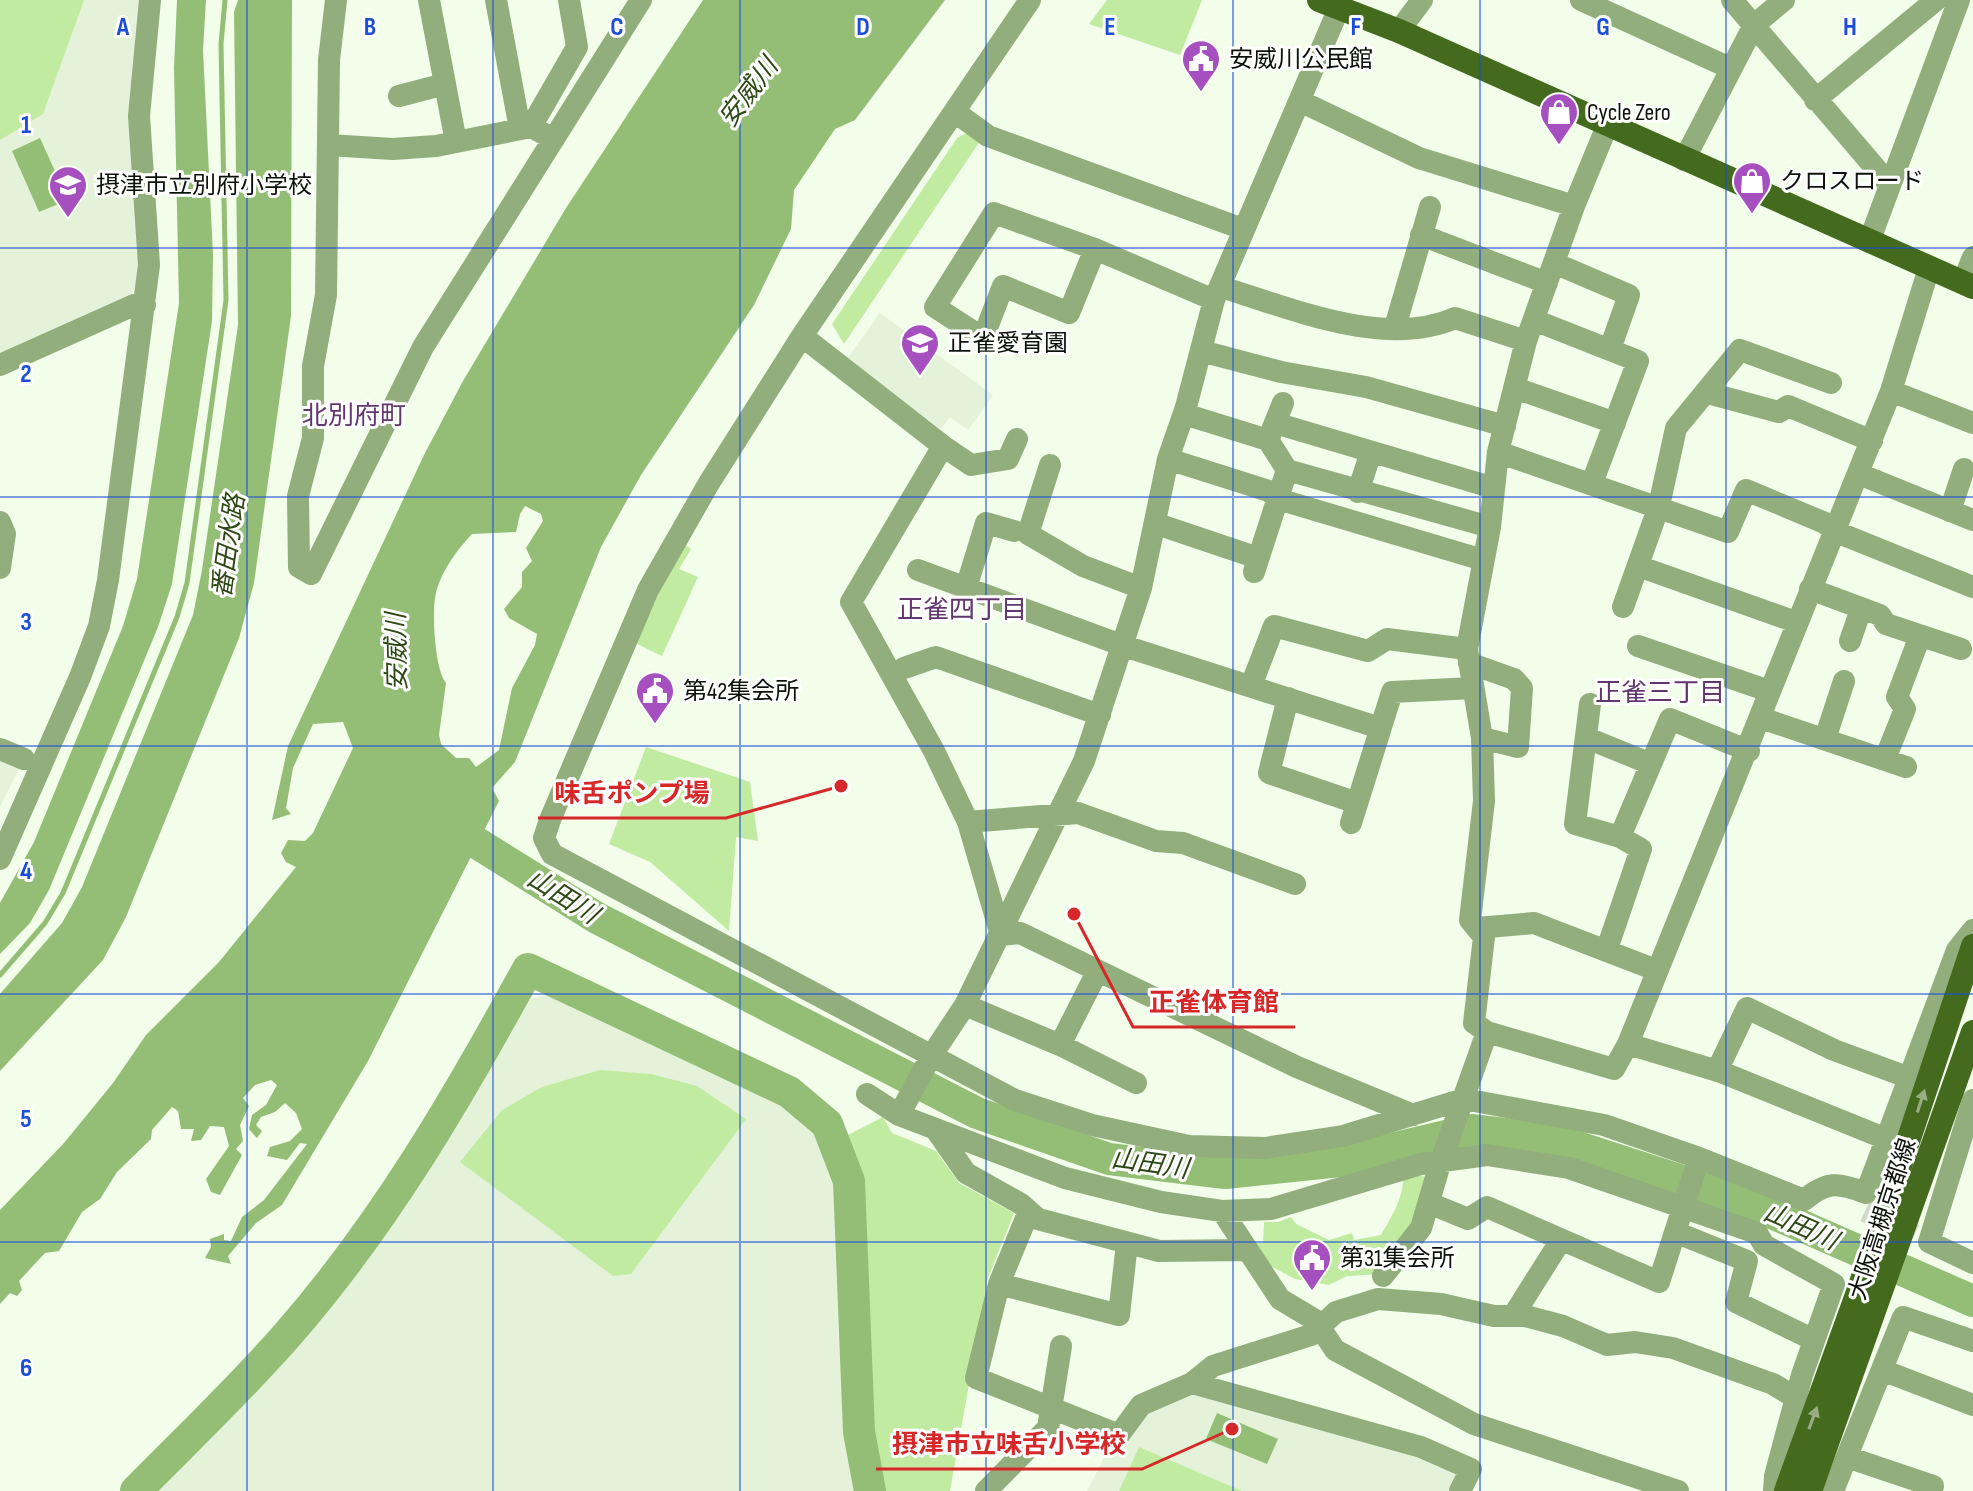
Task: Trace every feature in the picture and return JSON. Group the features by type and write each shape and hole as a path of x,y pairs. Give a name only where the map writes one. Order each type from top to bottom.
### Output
{"main road":[{"path":"1330,3 1968,284"},
{"name":"大阪高槻京都線","path":"1810,1491 1893,1225 1973,946"},
{"name":"大阪高槻京都線","path":"1893,1225 1973,1032"},
{"name":"大阪高槻京都線","path":"1786,1491 1868,1298"}],"street":[{"path":"0,859 99,626 108,580 149,265 139,116 150,0"},
{"path":"336,0 329,60 326,295 313,366 313,438 298,496 299,567 311,574 423,347 641,0"},
{"path":"429,0 456,142"},
{"path":"496,0 526,128"},
{"path":"526,128 577,47 569,0"},
{"path":"1030,0 802,336 709,483 648,590 544,838 552,854 568,866 930,1058 1015,1100 1092,1125 1189,1146 1265,1148 1343,1136 1464,1099 1604,1125 1699,1158 1804,1200 1823,1185 1839,1183 1893,1225 1973,1263"},
{"path":"1399,31 1422,0"},
{"path":"1581,0 1730,68"},
{"path":"1732,0 1889,184"},
{"path":"1684,160 1754,25 1784,0"},
{"path":"1815,100 1936,0"},
{"path":"1869,242 1959,0"},
{"path":"899,1115 930,1058 965,1005 1001,935 1061,812 1100,715 1141,588 1157,524 1168,459 1218,293 1300,101 1330,3"},
{"path":"399,96 445,84"},
{"path":"1300,101 1390,141 1419,158 1574,206"},
{"path":"955,112 988,136 1243,229"},
{"path":"1607,126 1574,206 1530,331 1498,452 1490,527 1468,656 1482,738 1484,801 1470,920 1484,937 1474,1023 1487,1032 1614,1069 1628,1044 1749,751 1796,622 1872,441 1929,268"},
{"path":"328,145 393,149 456,142 526,128 554,139"},
{"path":"1395,327 1430,207"},
{"path":"1095,249 1069,313 1003,286 983,338 935,307 994,213 1095,249 1218,293 1330,320 1386,329 1429,329 1455,318 1610,349 1638,361 1592,483"},
{"path":"1421,235 1629,295 1610,349"},
{"path":"1968,284 1973,257"},
{"path":"0,365 134,305 145,305"},
{"path":"802,336 971,465 1008,459 1017,439"},
{"path":"1623,607 1659,506 1676,428 1708,393 1740,350 1831,383"},
{"path":"1201,351 1281,372 1366,387 1505,426"},
{"path":"1515,388 1615,423"},
{"path":"1891,391 1973,423"},
{"path":"1708,393 1779,412 1788,406 1872,441"},
{"path":"1184,414 1275,422 1494,488"},
{"path":"1157,524 1256,565 1287,470 1275,422"},
{"path":"943,446 851,602 934,751 968,822 1001,935"},
{"path":"1358,492 1371,452"},
{"path":"1498,452 1728,532 1746,490 1825,523 1834,531 1973,587"},
{"path":"1168,459 1269,491 1278,499 1483,560"},
{"path":"1050,465 1028,534 1083,566 1141,588"},
{"path":"1950,511 1964,469"},
{"path":"1287,470 1490,527"},
{"path":"1859,474 1973,520"},
{"path":"0,522 5,534 0,568"},
{"path":"966,588 986,523 1014,531"},
{"path":"1638,566 1796,622"},
{"path":"918,570 1124,646 1380,728"},
{"path":"1810,589 1920,636 1961,649"},
{"path":"1850,641 1861,609"},
{"path":"1251,686 1274,626 1368,651 1387,639 1468,656 1514,679 1522,688 1518,747 1482,738"},
{"path":"1761,718 1895,763 1905,709 1897,697 1920,636"},
{"path":"1638,646 1769,691"},
{"path":"904,668 936,657 1100,715"},
{"path":"1825,739 1844,681"},
{"path":"1288,698 1269,773 1354,813 1392,692 1473,688"},
{"path":"1590,704 1575,824 1620,837 1641,849 1607,949"},
{"path":"1620,837 1670,719 1749,751"},
{"path":"1587,738 1651,764"},
{"path":"0,749 24,759"},
{"path":"968,822 1078,813 1156,841 1183,843 1295,884"},
{"path":"1477,928 1534,923 1656,970"},
{"path":"1893,1225 1884,1138 1957,950 1973,930"},
{"path":"1001,935 1020,933 1297,1067 1413,1115"},
{"path":"1060,1045 1097,972"},
{"path":"965,1005 1060,1045 1136,1083"},
{"path":"1717,1071 1747,1008 1834,1050 1907,1077"},
{"path":"1383,1276 1421,1228 1440,1164 1487,1032"},
{"path":"1628,1044 1717,1071 1884,1138"},
{"path":"867,1094 899,1115 1065,1178 1161,1202 1222,1211 1271,1209 1421,1164 1440,1164 1487,1155 1569,1168 1757,1233 1764,1245 1868,1298 1973,1341"},
{"path":"1893,1225 1967,1144 1973,1100"},
{"path":"936,1130 966,1173 1038,1219 1159,1251 1245,1250"},
{"path":"1429,1203 1468,1219 1487,1207 1659,1282 1699,1158"},
{"path":"1029,1211 999,1284 976,1378 1119,1435 1141,1405 1192,1383 1213,1366 1311,1335 1336,1312 1378,1299 1441,1304 1494,1316 1513,1316 1563,1326 1607,1345 1635,1342 1673,1348 1773,1384 1796,1398"},
{"path":"1222,1211 1280,1299 1322,1328 1335,1350 1474,1424 1678,1491"},
{"path":"1675,1232 1747,1261 1736,1302 1814,1340"},
{"path":"1513,1316 1561,1240"},
{"path":"999,1284 1119,1315 1127,1243"},
{"path":"1774,1491 1796,1398 1814,1340 1868,1298"},
{"path":"1833,1491 1882,1370 1868,1298"},
{"path":"986,1491 1048,1428 1061,1346"},
{"path":"1882,1370 1973,1405"},
{"path":"1192,1383 1421,1447 1471,1469 1460,1491"},
{"path":"1847,1457 1933,1486"}],"shaded area":[{"name":"摂津市立別府小学校","path":"0,0 142,0 140,274 131,296 0,357"},
{"path":"0,0 84,0 43,114 0,140"},
{"path":"1107,0 1202,0 1180,55 1089,24"},
{"path":"969,132 980,141 844,344 832,324 957,138"},
{"name":"正雀愛育園","path":"880,313 993,395 968,430 950,417 941,429 846,360"},
{"path":"683,543 691,549 679,569 698,577 662,656 635,643"},
{"path":"646,747 750,782 758,841 736,837 729,931 650,862 609,844"},
{"path":"0,758 21,765 0,807"},
{"path":"555,993 785,1101 817,1135 838,1192 851,1465 856,1491 159,1491 266,1378 409,1199 526,1000"},
{"path":"600,1070 651,1074 697,1086 746,1119 631,1274 613,1276 460,1162 502,1110 542,1087"},
{"path":"883,1117 892,1133 936,1151 959,1183 1014,1213 988,1278 950,1491 878,1491 864,1431 855,1182 838,1140"},
{"path":"1403,1176 1426,1177 1410,1234 1383,1274 1347,1276 1329,1285 1295,1279 1265,1263 1248,1243 1263,1243 1264,1222 1278,1222 1291,1217 1296,1224 1329,1240 1352,1233 1354,1240 1381,1235 1399,1200"},
{"path":"1205,1390 1418,1454 1462,1472 1453,1491 1087,1491 1110,1446 1116,1449 1141,1412"},
{"path":"1139,1447 1242,1491 1119,1491"}],"water":[{"path":"177,0 206,0 203,50 213,255 212,321 172,584 158,627 49,890 30,923 0,954 0,903 34,842 123,626 137,579 179,303 174,68"},
{"name":"番田水路","path":"238,0 292,0 291,316 254,583 239,638 126,917 103,960 0,1071 0,994 62,923 82,887 193,615 238,325 234,12"},
{"name":"安威川","path":"703,0 945,0 855,120 835,129 794,190 791,229 754,305 641,475 601,547 515,762 492,788 499,801 368,1061 282,1205 256,1223 228,1256 231,1264 205,1258 211,1247 210,1239 224,1234 224,1240 231,1241 242,1217 264,1200 307,1144 300,1143 287,1160 267,1156 270,1147 290,1141 302,1129 296,1113 285,1103 275,1112 261,1117 256,1125 262,1131 257,1138 249,1129 252,1115 266,1105 277,1085 271,1080 255,1085 243,1098 249,1106 240,1125 243,1141 236,1149 242,1155 220,1195 211,1192 206,1179 229,1146 224,1127 210,1126 201,1140 191,1141 194,1129 181,1129 178,1111 172,1107 152,1130 151,1139 117,1172 100,1199 82,1212 59,1251 45,1253 19,1281 22,1290 17,1296 10,1293 0,1304 0,1210 64,1143 113,1083 146,1035 219,962 296,867 286,862 281,853 288,840 305,841 313,833 353,748 343,722 313,724 293,768 286,808 291,814 272,820 288,746 424,455 463,381 566,208","holes":["525,506 541,514 543,521 526,548 532,561 522,572 522,587 504,609 509,618 537,634 535,645 512,688 499,750 476,767 469,758 456,758 441,744 439,735 446,683 439,667 435,642 437,589 449,563 472,534 516,532"]},
{"path":"40,138 68,200 39,212 12,151"},
{"path":"1217,1413 1278,1439 1267,1464 1206,1439"}],"waterway":[{"path":"0,975 45,923 63,893 177,617 187,583 226,300 221,44 225,0"},
{"name":"山田川","path":"440,820 597,918 977,1113 1109,1159 1225,1173 1340,1161 1471,1130 1556,1140 1747,1202 1973,1301"},
{"path":"136,1491 270,1354 357,1248 447,1111 528,969 789,1092 827,1124 849,1181 859,1432 870,1491"}],"tunnel":[{"path":"1865,1211 1919,1237"}],"place":[{"name":"安威川公民館","path":"1201,93"},
{"name":"Cycle Zero","path":"1559,146"},
{"name":"クロスロード","path":"1752,215"},
{"name":"摂津市立別府小学校","path":"68,219"},
{"name":"正雀愛育園","path":"920,377"},
{"name":"第42集会所","path":"655,725"},
{"name":"味舌ポンプ場","path":"841,786"},
{"name":"正雀体育館","path":"1074,914"},
{"name":"第31集会所","path":"1312,1292"},
{"name":"摂津市立味舌小学校","path":"1232,1429"}],"district":[{"name":"北別府町","path":"354,415"},
{"name":"正雀四丁目","path":"962,609"},
{"name":"正雀三丁目","path":"1660,692"}]}
